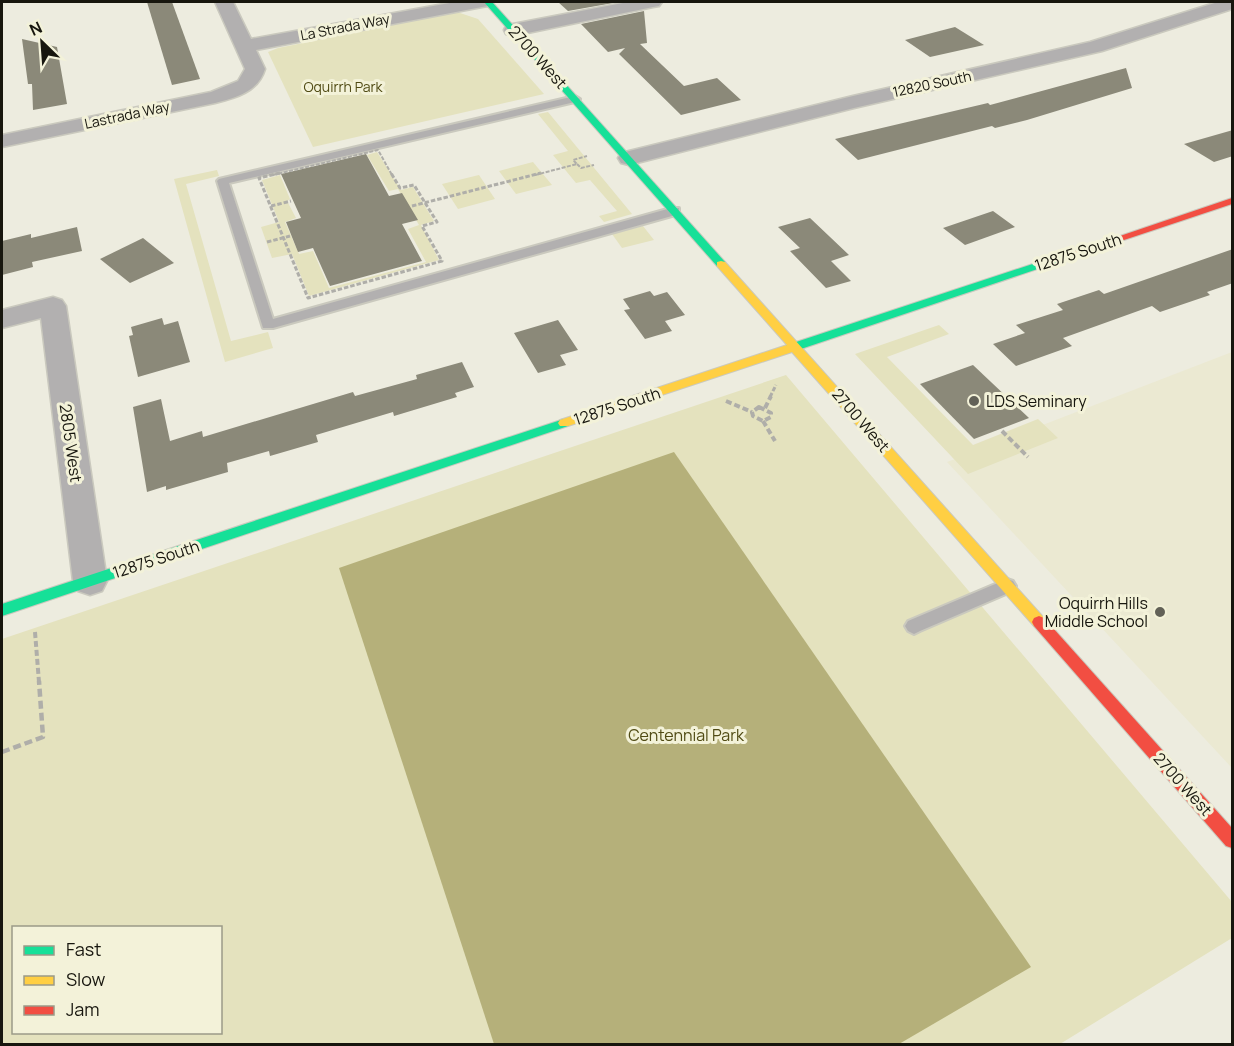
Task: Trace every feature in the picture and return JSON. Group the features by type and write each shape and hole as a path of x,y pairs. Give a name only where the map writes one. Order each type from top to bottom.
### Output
{"main road":[{"name":"2700 West","path":"488,2 1233,840"},
{"name":"12875 South","path":"2,610 1233,201"}],"street":[{"path":"224,2 244,46"},
{"name":"La Strada Way","path":"244,46 482,2"},
{"path":"513,30 652,2"},
{"name":"12820 South","path":"629,158 853,102 1095,47 1233,3"},
{"name":"Lastrada Way","path":"2,141 215,97 234,91 249,83 255,69 244,46"},
{"name":"2805 West","path":"2,319 53,306 90,581"}],"lane":[{"path":"575,99 223,181 268,325 675,211"},
{"path":"914,626 1007,586"}],"path":[{"path":"378,150 400,188 414,185 426,203 437,222 422,225 442,261 308,298 259,178 378,150"},
{"path":"587,156 573,160 581,168 594,165"},
{"path":"412,206 577,164"},
{"path":"271,206 291,201"},
{"path":"267,242 290,236"},
{"path":"765,408 777,385"},
{"path":"726,401 752,412 754,418 763,421 775,441"},
{"path":"752,412 765,408 771,415 763,421"},
{"path":"1002,431 1028,457"},
{"path":"2,752 43,737 35,632"}],"shaded area":[{"name":"Oquirrh Hills Middle School","path":"1232,352 1232,768 947,462"},
{"path":"674,452 1031,967 899,1044 494,1044 339,568"}],"green space":[{"name":"Oquirrh Park","path":"457,12 478,19 544,94 313,147 268,52 278,48"},
{"path":"548,112 632,214 604,222 599,216 617,211 590,180 576,183 553,155 568,151 538,114"},
{"path":"377,152 401,190 413,187 434,221 421,225 439,260 309,296 292,254 272,258 261,227 279,222 262,180 280,175 290,199 287,201 296,218 285,222 299,254 313,251 329,288 426,262 408,229 419,225 398,189 389,191 367,155"},
{"path":"533,162 552,185 516,194 499,171"},
{"path":"217,170 219,176 186,184 231,341 268,332 273,348 225,362 174,179"},
{"path":"479,175 495,199 458,209 442,184"},
{"path":"643,226 654,240 622,248 612,234"},
{"path":"939,325 949,334 887,357 973,445 1038,419 1058,438 968,474 855,354"},
{"name":"Centennial Park","path":"786,375 1232,902 1232,938 1060,1044 2,1044 2,639"}],"building":[{"path":"147,2 172,2 200,79 172,85"},
{"path":"558,2 619,2 568,11"},
{"path":"644,11 647,43 640,44 684,86 717,78 741,100 681,115 619,54 625,48 608,52 581,24"},
{"path":"955,27 984,45 930,57 905,40"},
{"path":"22,39 57,47 67,104 33,110 32,84 28,84"},
{"path":"1126,68 1132,88 995,128 992,126 858,160 835,139 988,103 990,105"},
{"path":"1233,130 1233,156 1214,162 1184,144"},
{"path":"366,154 389,196 402,193 418,220 402,224 422,261 330,286 313,248 298,252 286,222 301,218 281,174"},
{"path":"993,211 1015,227 965,245 943,228"},
{"path":"810,218 849,255 831,261 851,281 826,288 790,251 800,248 778,227"},
{"path":"77,227 82,251 32,262 33,267 2,275 2,241 31,234 31,238"},
{"path":"143,238 174,263 130,283 100,259"},
{"path":"1233,249 1233,283 1207,292 1210,295 1160,312 1152,306 1063,338 1072,346 1016,366 993,344 1025,333 1016,325 1063,310 1057,304 1099,290 1104,294"},
{"path":"650,291 654,296 667,292 685,315 665,321 672,331 645,339 624,310 630,309 623,299"},
{"path":"162,318 164,325 178,321 190,362 138,377 129,336 133,335 131,327"},
{"path":"558,320 578,350 560,355 566,365 538,373 514,333"},
{"path":"462,362 474,387 455,393 457,397 394,416 393,412 316,435 318,442 270,456 269,451 227,463 228,472 166,490 166,486 147,492 133,407 161,399 170,441 202,431 203,437 353,392 355,396 417,379 416,375"},
{"name":"LDS Seminary","path":"973,365 1029,418 974,439 920,384"}],"traffic: fast":[{"path":"488,2 721,264"},
{"path":"791,348 1069,255"},
{"path":"2,610 564,423"}],"traffic: slow":[{"path":"721,264 1039,622"},
{"path":"564,423 791,348"}],"traffic: jam":[{"path":"1069,255 1232,201"},
{"path":"1039,622 1232,840"}],"place":[{"name":"LDS Seminary","path":"974,401"},
{"name":"Oquirrh Hills Middle School","path":"1160,612"}]}
